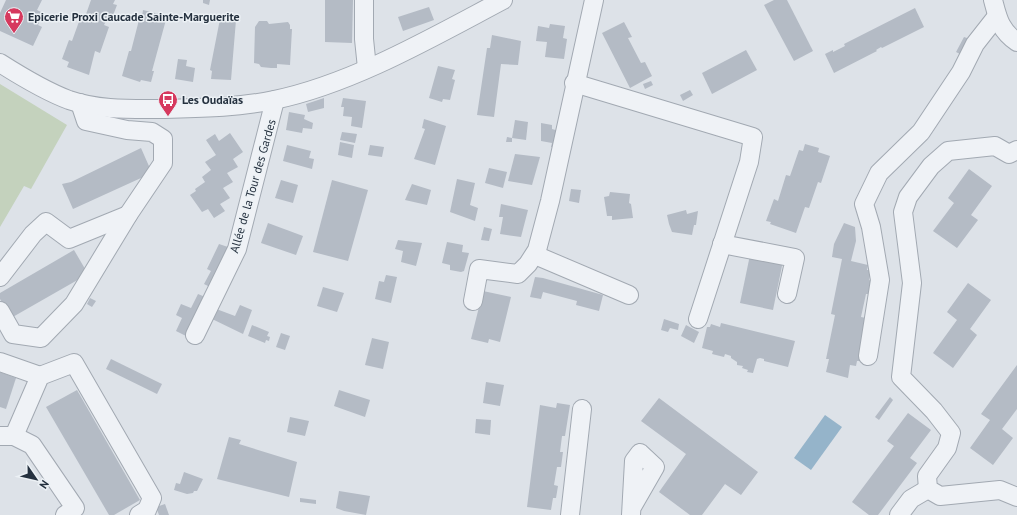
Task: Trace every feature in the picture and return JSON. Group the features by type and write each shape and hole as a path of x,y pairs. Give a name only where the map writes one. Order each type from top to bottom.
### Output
{"street":[{"path":"364,0 364,39 367,68"},
{"path":"0,63 45,89 80,103 116,109 174,109 254,104 275,100 335,81 367,68 414,47 503,0"},
{"path":"473,301 479,269 518,274 532,260 550,202 574,82 594,0"},
{"path":"995,8 1005,34 1017,42"},
{"path":"868,356 880,280 871,227 864,204 879,173 921,132 961,72 995,8"},
{"path":"574,82 753,137 749,162 698,319"},
{"name":"Allée de la Tour des Gardes","path":"195,335 237,249 275,100"},
{"path":"0,311 13,334 41,338 74,304 128,215 163,164 163,139 152,132 127,130 86,121 80,103"},
{"path":"928,490 927,476 947,448 950,433 934,411 901,377 912,284 904,212 908,197 931,166 948,151 995,146 1009,154 1017,150"},
{"path":"0,278 33,234 46,222 69,239 128,215"},
{"path":"722,244 795,258 787,294"},
{"path":"532,260 629,295"},
{"path":"0,362 40,376 74,363 152,498 147,510 139,515"},
{"path":"40,376 7,436 32,446 73,513"},
{"path":"570,515 582,409"},
{"path":"928,490 940,496 1000,490 1017,498"},
{"path":"899,515 911,499 928,490"}],"green space":[{"path":"0,84 67,125 31,189 24,186 0,227"}],"water":[{"path":"825,415 842,427 811,470 794,458"}],"building":[{"path":"6,0 42,0 37,10 43,13 38,25 42,27 33,46 0,31 0,13"},
{"path":"91,0 115,0 113,4 117,5 112,18 108,17 104,25 109,27 100,53 95,51 89,75 67,67 69,62 62,59 69,40 72,41 81,16 85,17"},
{"path":"203,0 210,0 209,5 203,3"},
{"path":"325,0 353,0 352,43 325,42"},
{"path":"774,0 787,0 813,51 794,61 764,5"},
{"path":"429,7 434,20 403,31 398,17"},
{"path":"915,8 924,27 882,48 881,47 876,50 877,51 834,73 825,54 845,46 844,44"},
{"path":"143,10 167,16 152,71 154,71 151,82 141,80 140,82 122,76"},
{"path":"228,18 236,20 231,80 211,79 212,71 210,70 220,19 227,21"},
{"path":"259,21 267,21 269,24 288,22 290,29 292,29 290,65 277,64 277,68 271,68 261,67 259,64 254,63 255,27"},
{"path":"624,22 632,37 628,38 641,63 645,62 652,76 630,88 602,33"},
{"path":"550,24 565,26 563,38 567,39 564,59 545,57 547,42 536,41 538,26 549,28"},
{"path":"492,35 521,41 518,65 501,64 494,117 477,115 487,48 490,48"},
{"path":"964,37 970,39 962,55 956,52"},
{"path":"746,50 757,70 712,94 702,73"},
{"path":"178,59 187,60 186,66 195,68 193,82 175,79"},
{"path":"438,66 455,70 452,79 455,80 450,100 443,99 442,102 429,98"},
{"path":"651,81 653,85 645,89 643,84"},
{"path":"690,90 693,95 683,101 680,95"},
{"path":"324,98 324,108 308,112 306,104"},
{"path":"343,98 366,101 362,128 351,126 352,117 343,116 344,107 341,107"},
{"path":"289,112 305,115 304,119 313,123 312,129 303,128 302,133 286,130"},
{"path":"424,119 446,126 435,165 414,159 425,129 422,128"},
{"path":"515,120 528,122 526,140 512,138"},
{"path":"541,123 552,125 552,129 559,131 556,148 551,147 552,143 541,141"},
{"path":"342,132 357,134 355,143 340,140"},
{"path":"230,133 243,152 233,159 238,167 227,173 233,182 223,188 230,198 220,204 225,211 214,218 208,209 202,212 190,195 196,191 195,189 205,182 202,177 211,170 205,162 216,155 206,140 215,134 219,141"},
{"path":"507,137 512,138 512,142 506,142"},
{"path":"340,142 354,145 352,158 338,155"},
{"path":"805,144 819,148 818,152 830,156 821,183 818,182 809,208 805,207 796,233 770,224 771,222 766,221 774,199 778,201 786,175 790,176 799,150 803,151"},
{"path":"287,145 311,151 309,158 314,159 312,169 283,161"},
{"path":"370,145 384,147 382,157 368,155"},
{"path":"141,148 152,173 73,209 62,184 71,182"},
{"path":"515,154 540,157 532,185 508,181"},
{"path":"489,168 507,172 503,188 485,183"},
{"path":"969,169 992,186 971,215 978,220 957,248 933,231 954,203 948,198"},
{"path":"457,179 475,183 470,205 478,208 475,221 450,212"},
{"path":"281,180 298,185 293,203 275,198"},
{"path":"332,180 368,190 348,261 313,252"},
{"path":"412,184 431,190 427,205 405,200"},
{"path":"571,189 581,190 579,203 569,201"},
{"path":"610,192 630,194 629,203 631,204 633,218 612,220 612,216 607,216 604,197 609,196"},
{"path":"501,204 528,210 521,237 500,234 503,217 499,217"},
{"path":"686,210 687,214 698,211 696,225 694,225 692,235 672,232 667,215"},
{"path":"268,223 303,236 296,255 261,243"},
{"path":"844,223 855,227 856,241 851,261 868,265 867,270 871,270 869,280 872,281 869,294 866,294 861,317 866,318 860,361 857,361 856,366 850,365 848,378 826,372 829,359 826,359 835,315 831,314 842,259 832,257 834,244"},
{"path":"484,227 492,229 489,241 481,240"},
{"path":"398,240 422,243 416,266 401,262 403,251 395,249"},
{"path":"447,242 463,245 462,252 469,253 464,271 461,272 450,270 450,265 442,263"},
{"path":"219,244 234,249 214,289 204,284 211,271 207,269"},
{"path":"74,250 88,274 11,318 0,299 0,293"},
{"path":"750,255 783,261 773,310 740,303"},
{"path":"386,275 397,277 391,303 375,299 379,281 384,282"},
{"path":"535,277 603,295 599,311 576,305 577,301 543,292 541,299 530,297"},
{"path":"968,283 991,300 970,329 977,335 953,368 933,353 957,320 947,312"},
{"path":"323,287 344,293 337,312 317,306"},
{"path":"483,291 511,297 500,342 489,339 488,343 471,339"},
{"path":"198,294 210,299 188,337 176,331 182,318 176,315 181,304 191,308"},
{"path":"90,298 96,301 92,307 87,304"},
{"path":"240,305 252,310 243,334 210,318 211,307 235,316"},
{"path":"664,319 679,324 678,330 670,328 668,332 661,330"},
{"path":"721,323 795,341 788,367 764,361 764,359 760,358 757,359 753,373 747,372 748,370 742,368 743,366 737,365 737,362 731,358 731,356 725,354 724,357 712,354 713,351 702,348 707,327 710,327 711,324 720,327"},
{"path":"252,325 269,332 267,336 270,337 269,341 266,340 265,343 248,336"},
{"path":"686,325 699,332 694,343 681,336"},
{"path":"281,333 290,336 285,350 276,347"},
{"path":"372,338 389,342 383,369 365,365"},
{"path":"111,359 162,384 157,394 106,369"},
{"path":"1017,365 1017,409 1002,429 1013,438 993,465 970,448 990,420 981,414"},
{"path":"0,372 16,378 6,409 0,407"},
{"path":"486,382 504,385 500,406 483,403"},
{"path":"77,390 140,500 114,515 109,515 46,407"},
{"path":"339,390 370,400 365,417 334,406"},
{"path":"890,397 893,400 879,420 875,417"},
{"path":"659,398 758,472 741,495 725,484 702,515 690,515 659,492 686,454 641,421"},
{"path":"557,403 570,405 565,436 562,436 560,452 563,452 561,467 557,467 554,485 558,486 556,498 553,498 551,510 527,507 540,405 556,408"},
{"path":"908,413 931,430 910,458 917,463 878,515 869,515 852,502 894,446 887,441"},
{"path":"290,417 309,421 305,436 287,432"},
{"path":"476,419 491,420 490,435 475,433"},
{"path":"229,437 241,440 239,444 297,462 289,497 217,479"},
{"path":"184,472 203,479 197,491 187,494 174,490 176,483 180,484"},
{"path":"339,491 370,496 366,515 336,508"},
{"path":"300,498 316,500 316,504 300,502"},
{"path":"165,504 169,515 159,515 156,507"}],"place":[{"name":"Epicerie Proxi Caucade Sainte-Marguerite","path":"14,34"},
{"name":"Les Oudaïas","path":"168,117"}]}
